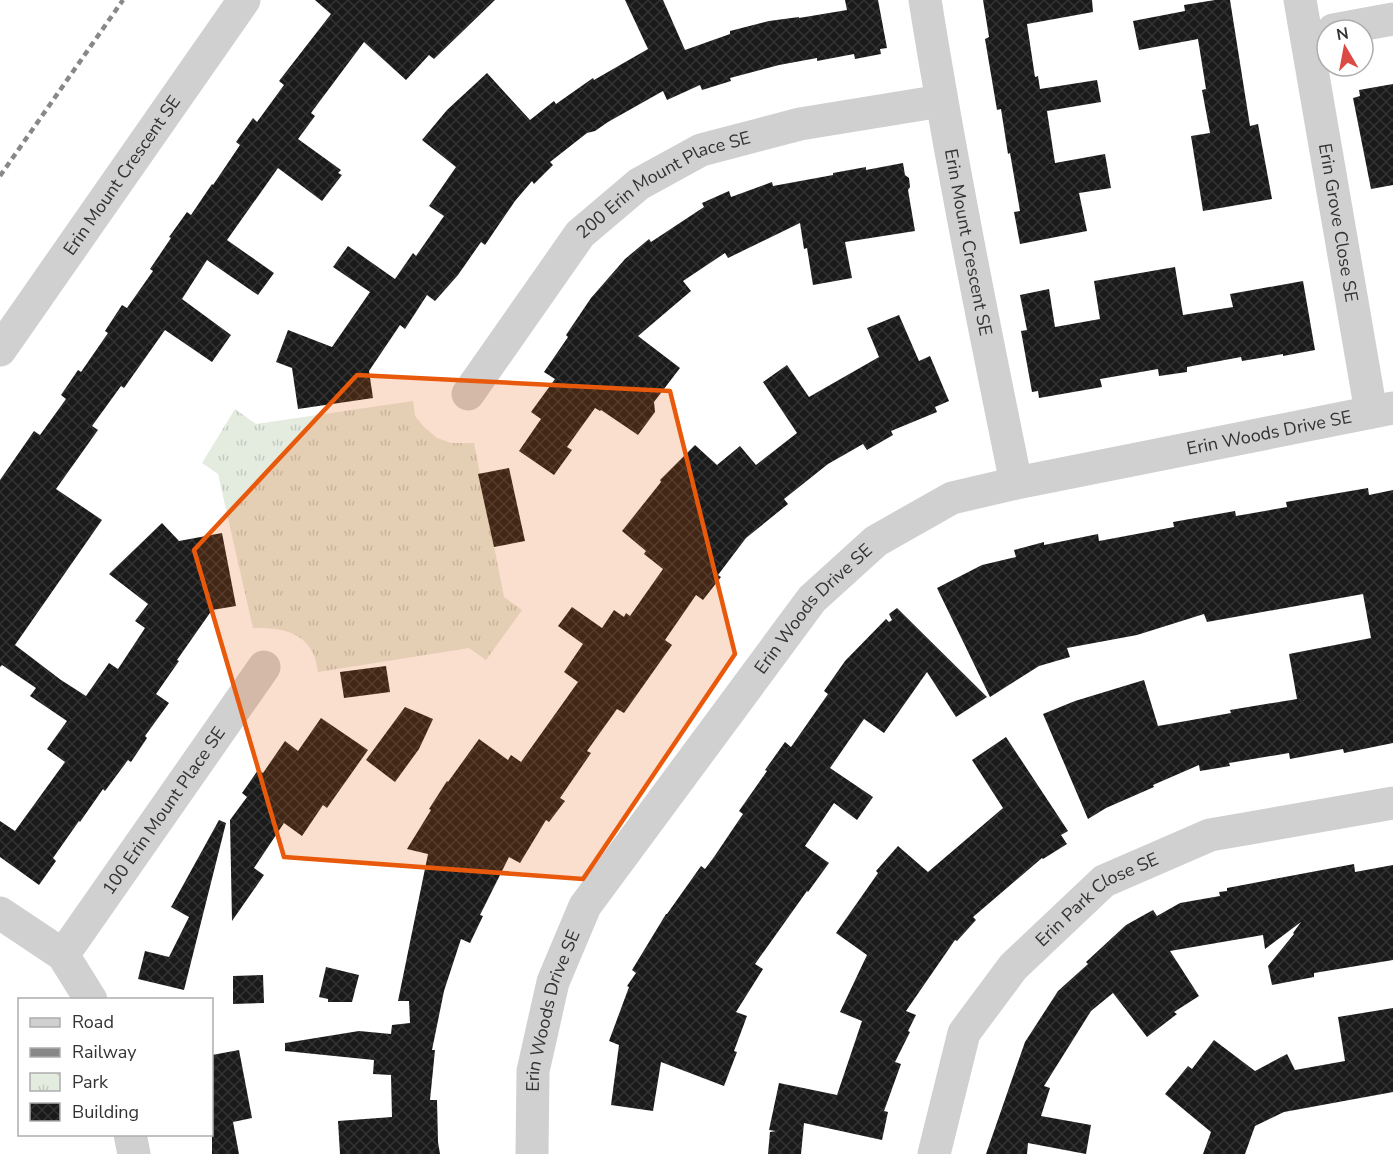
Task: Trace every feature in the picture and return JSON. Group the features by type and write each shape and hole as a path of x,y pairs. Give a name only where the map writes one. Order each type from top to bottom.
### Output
{"street":[{"name":"Erin Mount Crescent SE","path":"0,350 244,0"},
{"name":"Erin Mount Crescent SE","path":"925,0 941,101 1016,483"},
{"name":"Erin Grove Close SE","path":"1300,0 1315,22"},
{"path":"1375,22 1393,19"},
{"name":"Erin Grove Close SE","path":"1325,78 1336,217 1382,410"},
{"name":"200 Erin Mount Place SE","path":"468,394 580,234 639,184 701,150 800,124 941,101"},
{"name":"Erin Woods Drive SE","path":"532,1154 533,1071 553,982 585,906 812,599 876,541 952,498 1016,483 1382,410"},
{"name":"100 Erin Mount Place SE","path":"63,955 264,667"},
{"name":"Erin Park Close SE","path":"934,1154 964,1033 1012,967 1104,881 1210,835 1393,803"},
{"path":"0,913 63,955 90,998"},
{"path":"130,1136 134,1154"}],"highlighted area":[{"path":"357,375 670,391 735,654 583,879 284,857 194,550"}],"green space":[{"path":"413,401 415,416 437,438 451,443 474,443 504,597 522,610 486,660 469,648 318,672 313,653 302,639 287,631 253,628 218,474 202,463 235,409 256,424"}],"building":[{"path":"315,0 495,0 434,59 429,55 406,80 364,42 311,113 315,116 298,139 341,170 338,173 342,175 322,201 278,168 227,240 274,273 258,295 207,260 182,299 231,335 212,362 165,330 124,388 121,386 92,426 98,430 56,489 102,520 15,645 61,680 86,696 109,663 118,669 145,628 135,621 148,604 109,574 162,523 179,541 222,533 236,606 212,610 156,694 169,703 145,736 147,738 131,762 128,760 79,821 53,858 56,861 39,885 0,857 0,821 15,831 65,762 47,749 67,721 30,696 36,688 2,665 0,667 0,480 34,431 40,435 66,399 61,395 78,370 81,372 108,333 105,331 122,305 127,308 153,271 150,269 171,238 169,237 187,212 191,215 213,185 240,145 236,142 253,118 257,122 284,85 279,81 331,14"},
{"path":"625,0 663,0 685,50 730,34 730,31 769,21 847,10 845,0 878,0 887,48 880,49 881,54 855,59 854,54 779,65 730,78 731,81 702,90 700,85 667,100 663,91 595,131 587,133 550,162 553,165 534,184 532,181 515,201 485,245 481,242 458,275 435,301 427,295 405,329 400,325 369,371 373,398 298,409 292,368 276,362 288,330 332,347 370,292 333,267 348,246 395,279 413,253 416,256 444,216 429,206 456,167 422,140 447,110 487,73 530,120 554,101 556,104 593,78 594,80 648,49"},
{"path":"983,0 1092,0 1093,12 1027,24 1035,77 1038,76 1040,89 1097,80 1101,102 1047,111 1055,163 1105,154 1111,188 1079,193 1087,231 1020,244 1014,212 1020,211 1001,109 997,110 985,39 989,37"},
{"path":"1230,0 1250,126 1258,124 1272,199 1203,211 1191,136 1210,133 1202,90 1206,89 1198,39 1139,50 1133,21 1185,11 1184,5"},
{"path":"1393,84 1393,185 1371,189 1353,98 1360,96 1359,90"},
{"path":"903,163 905,175 909,178 908,190 915,231 845,242 852,278 813,285 800,223 728,258 725,253 683,281 691,291 638,336 680,368 654,402 655,412 638,435 595,408 567,447 572,450 554,475 519,451 541,419 531,412 555,379 544,372 568,337 566,335 591,298 625,259 649,239 651,242 704,207 702,203 729,191 731,197 772,182 773,186 866,167 866,170"},
{"path":"1175,267 1183,315 1233,307 1230,294 1303,281 1315,350 1242,361 1241,357 1187,367 1187,372 1159,376 1158,369 1100,379 1102,387 1039,398 1038,391 1032,392 1021,331 1027,330 1020,295 1049,289 1055,327 1100,319 1094,281"},
{"path":"899,315 919,361 930,356 949,401 935,407 937,412 891,431 893,435 867,450 863,444 828,464 784,499 788,504 746,538 718,575 721,577 703,600 696,595 665,640 672,645 624,713 617,709 587,751 591,753 560,798 565,801 549,822 546,820 520,863 509,857 480,915 483,916 470,943 461,939 444,991 432,1050 435,1050 430,1100 437,1100 440,1154 340,1154 338,1121 392,1117 391,1075 373,1074 374,1060 285,1051 285,1043 359,1031 391,1034 392,1025 410,1023 409,1001 398,1001 428,854 407,849 447,781 479,739 508,760 511,755 521,762 578,682 564,672 583,644 558,626 572,607 602,628 614,610 624,617 626,613 630,616 663,569 644,554 646,551 622,531 661,482 660,480 695,445 717,465 740,446 756,465 797,433 763,382 787,365 809,397 879,357 867,328"},
{"path":"509,468 525,541 494,547 478,474"},
{"path":"1368,488 1369,495 1393,490 1393,743 1344,753 1343,749 1290,759 1289,753 1229,763 1230,766 1200,771 1199,765 1153,785 1154,787 1106,808 1088,819 1043,714 1075,701 1144,680 1158,726 1231,713 1230,710 1297,699 1289,654 1371,638 1363,594 1207,622 1204,614 1137,635 1067,648 1070,657 1039,666 990,697 937,588 982,565 1016,557 1014,550 1044,542 1044,545 1098,534 1099,541 1174,527 1173,522 1235,511 1236,516 1287,507 1286,502"},
{"path":"897,608 987,697 956,717 927,672 884,733 864,719 830,768 873,797 857,820 834,803 805,846 829,863 755,964 763,969 736,1012 747,1016 724,1086 661,1062 653,1111 611,1105 619,1045 609,1041 629,987 627,986 636,973 632,970 666,914 701,866 705,869 743,814 739,811 785,742 791,747 828,694 824,691 845,661 886,619 889,622 892,620 889,614"},
{"path":"386,666 390,692 344,698 340,672"},
{"path":"405,707 433,719 419,749 395,782 366,760"},
{"path":"321,718 368,750 327,808 323,805 302,836 284,823 254,868 264,875 232,921 230,820 247,797 242,793 258,770 263,773 285,741 298,751"},
{"path":"1006,737 1068,831 1061,835 1067,844 1042,858 973,917 976,920 957,941 955,940 906,1011 916,1015 895,1062 901,1064 884,1111 888,1112 882,1140 804,1123 801,1154 768,1154 770,1132 776,1131 769,1130 779,1083 837,1095 862,1021 840,1012 867,955 836,933 878,873 876,871 898,846 928,872 1003,808 972,760"},
{"path":"219,820 226,823 184,990 138,979 145,951 169,957 189,917 171,907"},
{"path":"1354,864 1355,872 1393,865 1393,960 1314,973 1314,977 1272,985 1268,966 1301,922 1265,949 1263,935 1170,951 1199,996 1174,1012 1177,1014 1147,1037 1113,993 1091,1011 1044,1086 1050,1088 1041,1116 1091,1125 1086,1154 1028,1143 1027,1154 986,1154 1025,1042 1058,991 1126,925 1153,910 1157,916 1180,903 1220,896 1219,892 1227,891 1227,888"},
{"path":"326,967 359,975 352,1002 328,1002 328,999 319,997"},
{"path":"263,975 264,1003 233,1004 233,976"},
{"path":"1393,1008 1393,1092 1284,1112 1255,1126 1245,1154 1203,1154 1211,1132 1165,1094 1188,1066 1192,1069 1214,1040 1255,1071 1287,1054 1295,1070 1345,1061 1338,1017"},
{"path":"239,1050 252,1118 233,1122 239,1154 212,1154 213,1055"}],"railway":[{"path":"0,176 123,0"}]}
